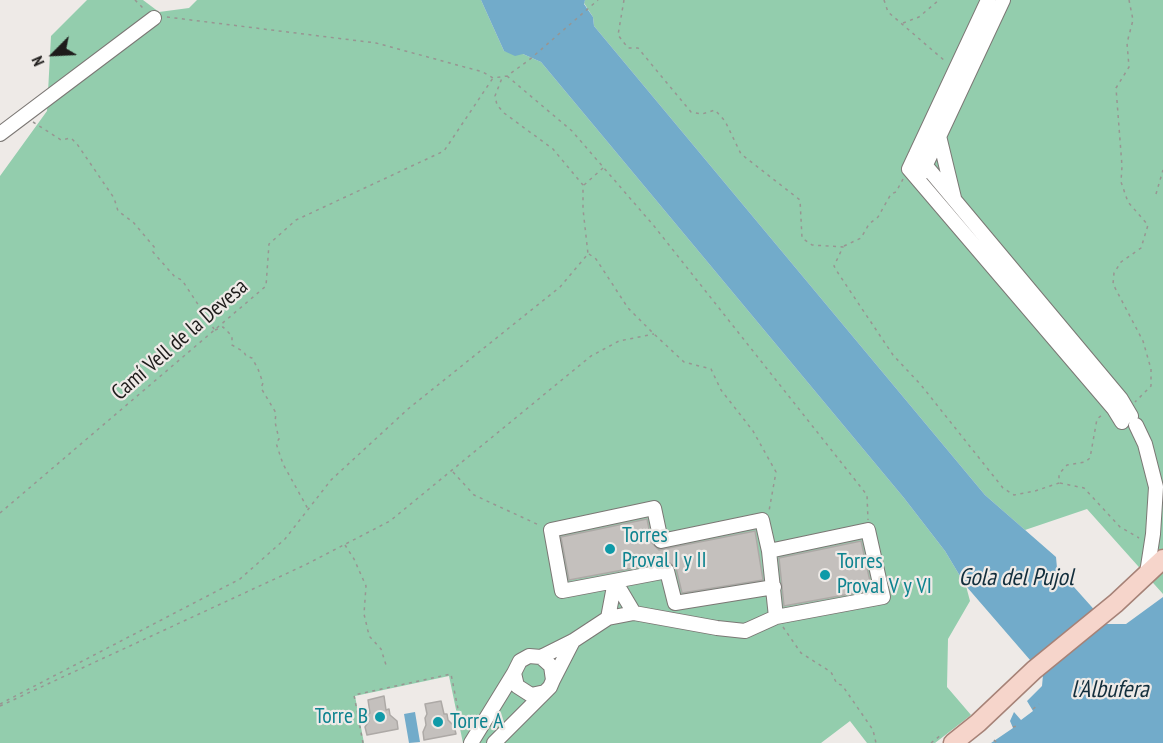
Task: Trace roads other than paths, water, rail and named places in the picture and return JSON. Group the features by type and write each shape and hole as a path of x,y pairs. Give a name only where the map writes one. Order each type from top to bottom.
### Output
{"main road":[{"path":"946,740 975,715 1004,696 1155,571 1163,559"}],"street":[{"path":"988,0 909,169 1120,400"},
{"path":"918,180 1003,0"},
{"path":"0,134 154,18"},
{"path":"939,136 954,200"},
{"path":"916,154 1120,400 1129,423 1145,444 1156,487 1148,537 1155,571"},
{"path":"774,587 675,603 668,571 562,591 551,530 654,508 661,541 762,520 769,551 774,587 776,617"},
{"path":"471,743 520,661 529,656 541,657 573,641 608,618 634,613 744,631 776,617 883,597 868,530 769,551"},
{"path":"1148,537 1163,550"},
{"path":"615,581 634,613"},
{"path":"608,618 615,581"},
{"path":"494,743 545,692 573,641"},
{"path":"541,657 551,666 553,680"},
{"path":"514,673 517,686 531,695 545,692"}],"water":[{"name":"Gola del Pujol","path":"481,0 585,0 584,4 593,17 594,26 985,495 1056,557 1057,568 1107,624 1126,624 1163,597 1163,743 991,743 1013,728 1010,721 1014,712 1021,720 1033,711 1027,701 1042,686 1043,675 966,586 945,551 904,498 541,62 523,54 515,56 504,51"},
{"path":"415,712 420,742 409,743 404,714"}],"place":[{"name":"Torres Proval I y II","path":"610,549"},
{"name":"Torres Proval V y VI","path":"825,575"},
{"name":"Torre B","path":"380,717"},
{"name":"Torre A","path":"438,722"}],"water label":[{"name":"l'Albufera","path":"1110,690"}]}
